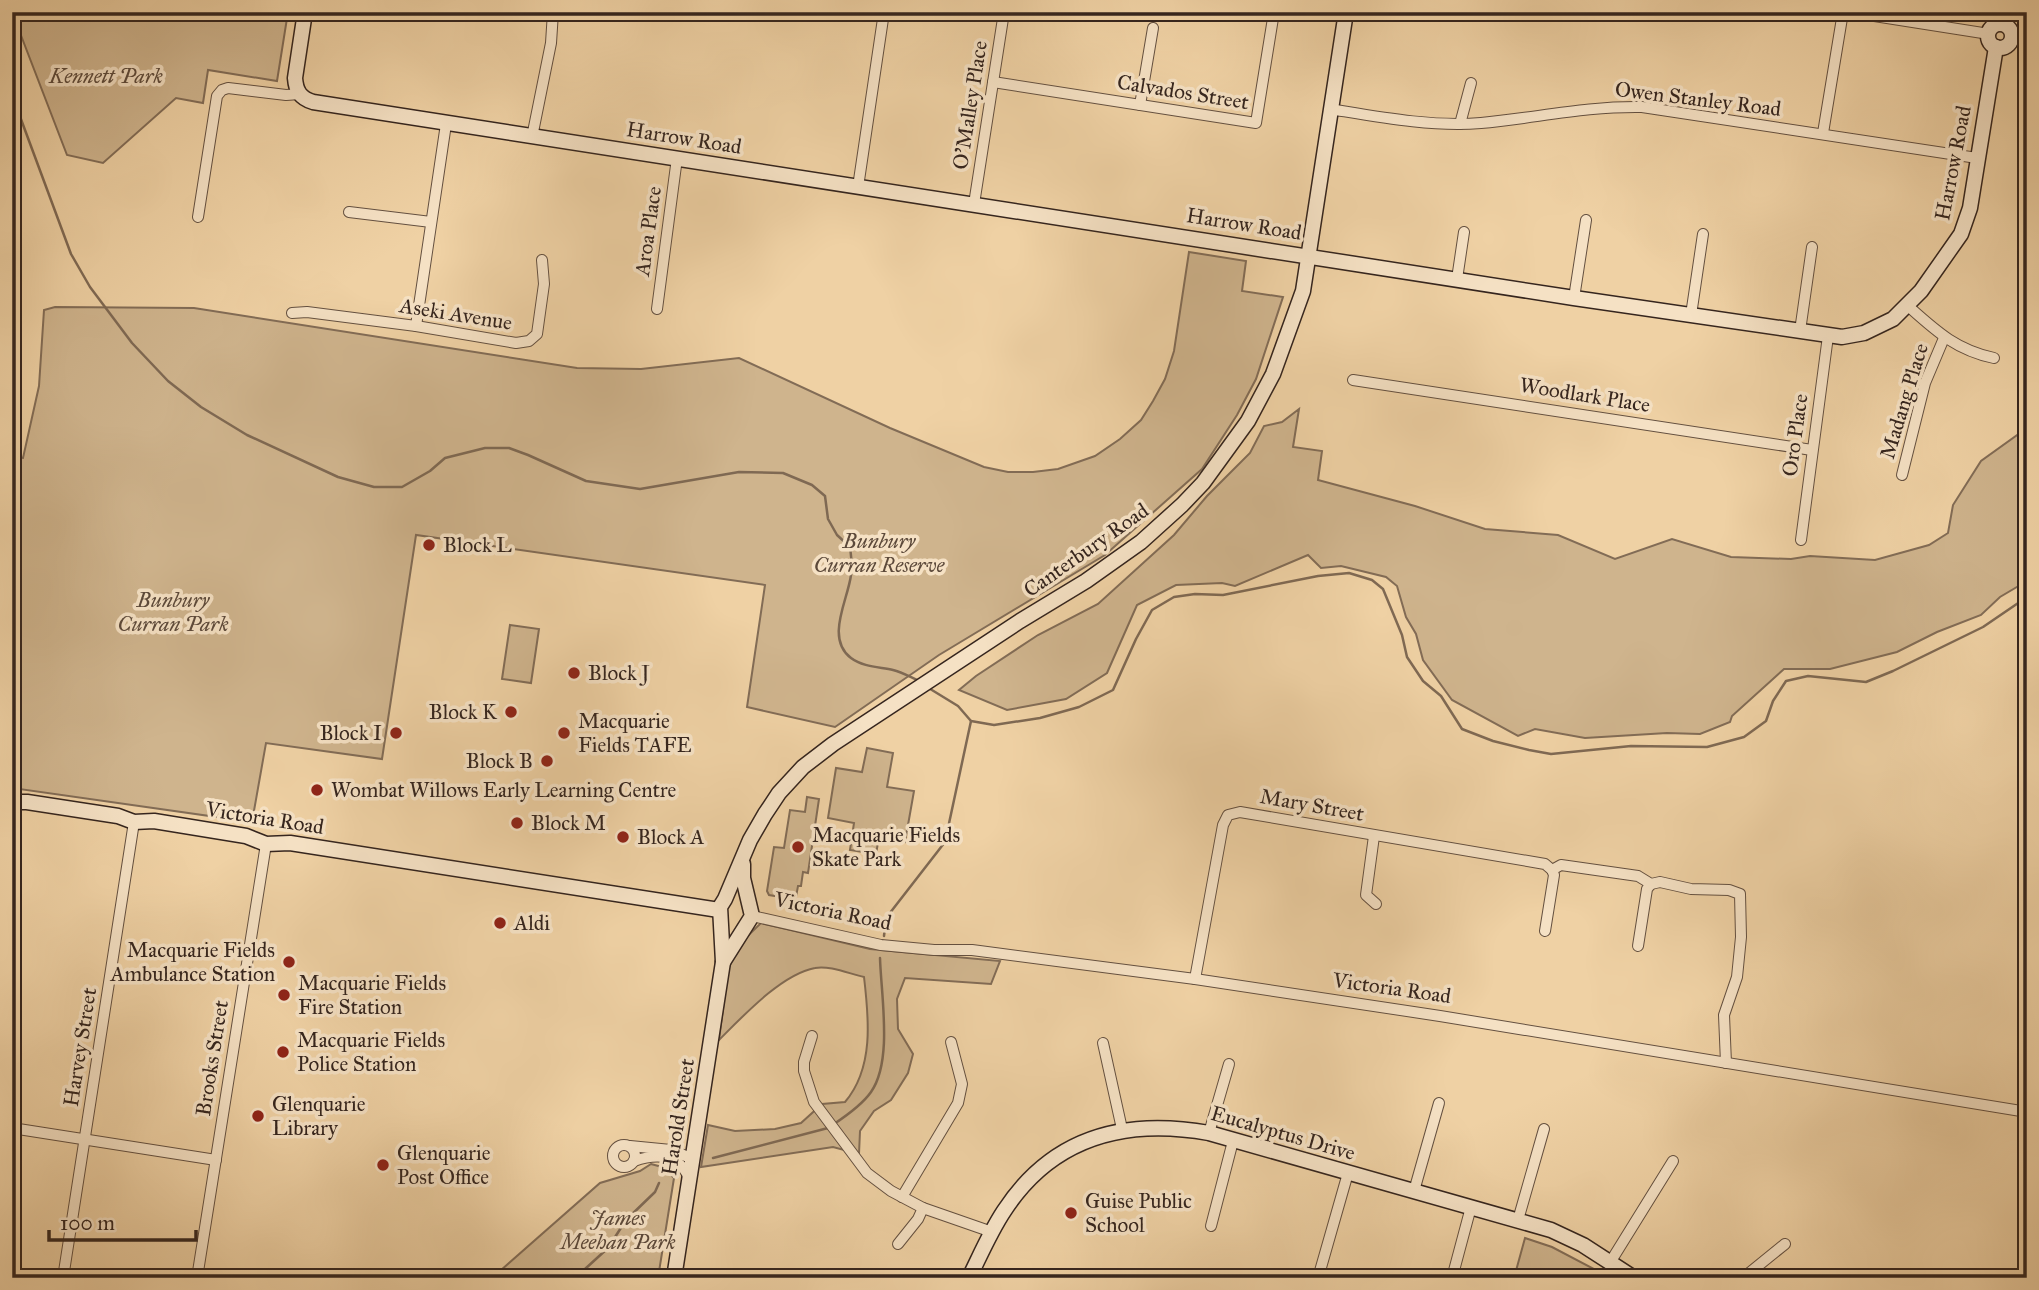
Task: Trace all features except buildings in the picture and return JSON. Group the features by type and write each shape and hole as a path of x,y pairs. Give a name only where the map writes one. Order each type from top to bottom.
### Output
{"street":[{"path":"198,217 217,96 228,88 286,95 298,91 295,78 305,12"},
{"path":"532,137 551,43 553,12"},
{"path":"858,187 884,12"},
{"name":"O'Malley Place","path":"974,204 1004,12"},
{"name":"Calvados Street","path":"993,82 1256,123 1273,12"},
{"name":"Canterbury Road","path":"722,910 750,840 779,793 803,767 871,719 1086,581 1141,542 1203,483 1248,421 1273,374 1299,303 1346,12"},
{"path":"1823,133 1843,12"},
{"path":"1849,12 2008,45 2012,29 1993,27 1992,41"},
{"path":"1140,105 1153,28"},
{"name":"Harrow Road","path":"298,91 304,99 313,102 446,124 1574,298 1828,336 1850,336 1873,330 1893,319 1908,306 1961,234 1970,208 1978,159 1992,41"},
{"path":"1460,124 1471,83"},
{"name":"Owen Stanley Road","path":"1330,108 1395,119 1460,124 1606,106 1642,107 1978,159"},
{"path":"416,326 446,124"},
{"name":"Aroa Place","path":"657,309 677,158"},
{"path":"349,212 431,222"},
{"path":"1574,298 1586,220"},
{"path":"1457,279 1464,232"},
{"path":"1691,315 1703,234"},
{"path":"1800,331 1812,247"},
{"name":"Aseki Avenue","path":"292,313 416,326 516,344 529,341 537,334 544,284 542,260"},
{"path":"1908,306 1944,338 1973,354 1994,358"},
{"name":"Oro Place","path":"1801,540 1828,336"},
{"name":"Madang Place","path":"1902,475 1925,383 1944,338"},
{"name":"Woodlark Place","path":"1353,380 1812,450"},
{"name":"Victoria Road","path":"12,802 118,816 134,822 154,821 246,836 266,844 290,843 722,910"},
{"name":"Mary Street","path":"1195,979 1223,825 1228,815 1240,812 1545,864 1553,873 1561,865 1638,876 1651,884 1660,882 1691,889 1729,890 1740,894 1741,937 1737,977 1724,1015 1726,1063"},
{"name":"Harvey Street","path":"63,1278 134,822"},
{"path":"1374,836 1366,895 1376,904"},
{"name":"Brooks Street","path":"197,1278 266,844"},
{"path":"743,859 748,915"},
{"path":"1545,932 1553,873"},
{"path":"1638,946 1647,888 1651,884"},
{"path":"738,897 748,915 732,929 722,910 738,897"},
{"name":"Harold Street","path":"674,1278 690,1179 685,1160 697,1134 723,962 722,910"},
{"name":"Victoria Road","path":"748,915 881,945 972,950 1195,979 2027,1112"},
{"name":"Harold Street","path":"723,962 748,915"},
{"path":"812,1036 804,1071 814,1102 867,1173 923,1208 992,1232"},
{"path":"902,1197 958,1104 962,1084 951,1042"},
{"path":"1103,1043 1122,1129"},
{"path":"1209,1133 1229,1064"},
{"path":"1414,1191 1439,1104"},
{"name":"Eucalyptus Drive","path":"969,1278 992,1232 1015,1196 1048,1163 1088,1140 1122,1129 1168,1127 1209,1133 1550,1230 1583,1245 1634,1278"},
{"path":"12,1128 216,1160"},
{"path":"1518,1220 1544,1129"},
{"path":"685,1160 650,1155 625,1167 614,1160 614,1152 618,1146 671,1150 690,1143 697,1134"},
{"path":"1211,1226 1233,1141"},
{"path":"629,1146 634,1152 634,1161"},
{"path":"671,1150 685,1160"},
{"path":"1611,1261 1673,1161"},
{"path":"1318,1278 1348,1173"},
{"path":"898,1244 918,1219 923,1208"},
{"path":"1452,1278 1471,1208"},
{"path":"1743,1278 1785,1244"}],"green space":[{"name":"Kennett Park","path":"12,12 288,12 277,81 208,70 203,103 176,98 103,163 67,155"},
{"name":"Bunbury Curran Reserve","path":"1189,252 1246,261 1242,291 1283,297 1256,379 1237,415 1202,469 1105,555 939,655 835,727 747,707 765,585 416,535 382,759 266,743 252,822 12,788 12,457 23,458 39,386 44,310 55,307 194,308 577,368 641,369 739,358 890,428 984,467 1008,472 1033,472 1058,469 1095,456 1141,420 1165,379 1174,351"},
{"path":"1299,409 1293,447 1322,451 1318,480 1415,506 1485,529 1558,535 1615,559 1672,539 1731,557 1791,559 1810,556 1875,560 1929,545 1948,533 1953,505 1981,461 2027,428 2027,581 2000,597 1981,615 1937,632 1897,652 1830,669 1784,669 1732,716 1730,722 1700,734 1667,733 1585,738 1535,729 1518,736 1452,700 1423,660 1397,586 1386,577 1341,566 1321,568 1308,555 1235,586 1222,583 1176,585 1137,605 1107,673 1066,699 1007,710 959,690 1038,635 1098,604 1174,535 1207,496 1250,453 1264,426 1282,422"},
{"path":"510,625 539,629 531,683 502,679"},
{"path":"867,748 893,753 887,787 914,791 905,842 879,837 876,854 850,850 854,823 828,818 836,768 862,772"},
{"name":"Macquarie Fields Skate Park","path":"807,797 819,799 808,873 803,872 801,886 798,886 793,899 769,895 767,891 774,847 784,848 790,810 805,812"},
{"path":"761,923 870,949 1000,961 991,984 905,978 897,999 898,1029 913,1054 908,1073 891,1100 874,1111 860,1131 859,1154 833,1147 701,1167 708,1125 735,1131 775,1129 801,1123 822,1104 845,1102 861,1074 865,1059 868,1026 864,977 827,968 815,968 789,978 751,1008 719,1040 730,953"},
{"name":"James Meehan Park","path":"651,1164 662,1167 674,1178 658,1278 492,1278 600,1183 640,1171"},
{"path":"1525,1238 1552,1247 1611,1278 1514,1278"}],"waterway":[{"path":"12,95 71,254 90,287 132,343 168,381 201,407 247,435 338,477 374,487 402,487 430,471 445,458 485,448 509,448 586,481 640,489 739,472 783,473 812,485 825,496 828,519 837,535 850,547 852,572 839,630 843,650 861,663 896,671 919,681"},
{"path":"927,687 958,706 971,721 994,725 1040,718 1079,707 1113,690 1152,610 1174,597 1195,594 1223,595 1318,576 1349,573 1372,580 1383,589 1402,635 1407,657 1423,681 1441,696 1462,729 1493,741 1551,754 1631,746 1707,747 1744,737 1766,721 1773,701 1786,681 1808,676 1866,682 1983,627 2027,597"},
{"path":"884,936 886,918 945,842 971,721"},
{"path":"834,1124 863,1101 878,1079 884,1046 880,958"},
{"path":"713,1158 828,1128"},
{"path":"571,1278 608,1248 626,1220 655,1192 659,1183"}],"place":[{"name":"Block L","path":"429,545"},
{"name":"Block J","path":"574,673"},
{"name":"Block K","path":"511,712"},
{"name":"Block I","path":"396,733"},
{"name":"Macquarie Fields TAFE","path":"564,733"},
{"name":"Block B","path":"547,761"},
{"name":"Wombat Willows Early Learning Centre","path":"317,790"},
{"name":"Block M","path":"517,823"},
{"name":"Block A","path":"623,837"},
{"name":"Macquarie Fields Skate Park","path":"798,847"},
{"name":"Aldi","path":"500,923"},
{"name":"Macquarie Fields Ambulance Station","path":"289,962"},
{"name":"Macquarie Fields Fire Station","path":"284,995"},
{"name":"Macquarie Fields Police Station","path":"283,1052"},
{"name":"Glenquarie Library","path":"258,1116"},
{"name":"Glenquarie Post Office","path":"383,1165"},
{"name":"Guise Public School","path":"1071,1213"}],"park label":[{"name":"Bunbury Curran Park","path":"173,612"}]}
